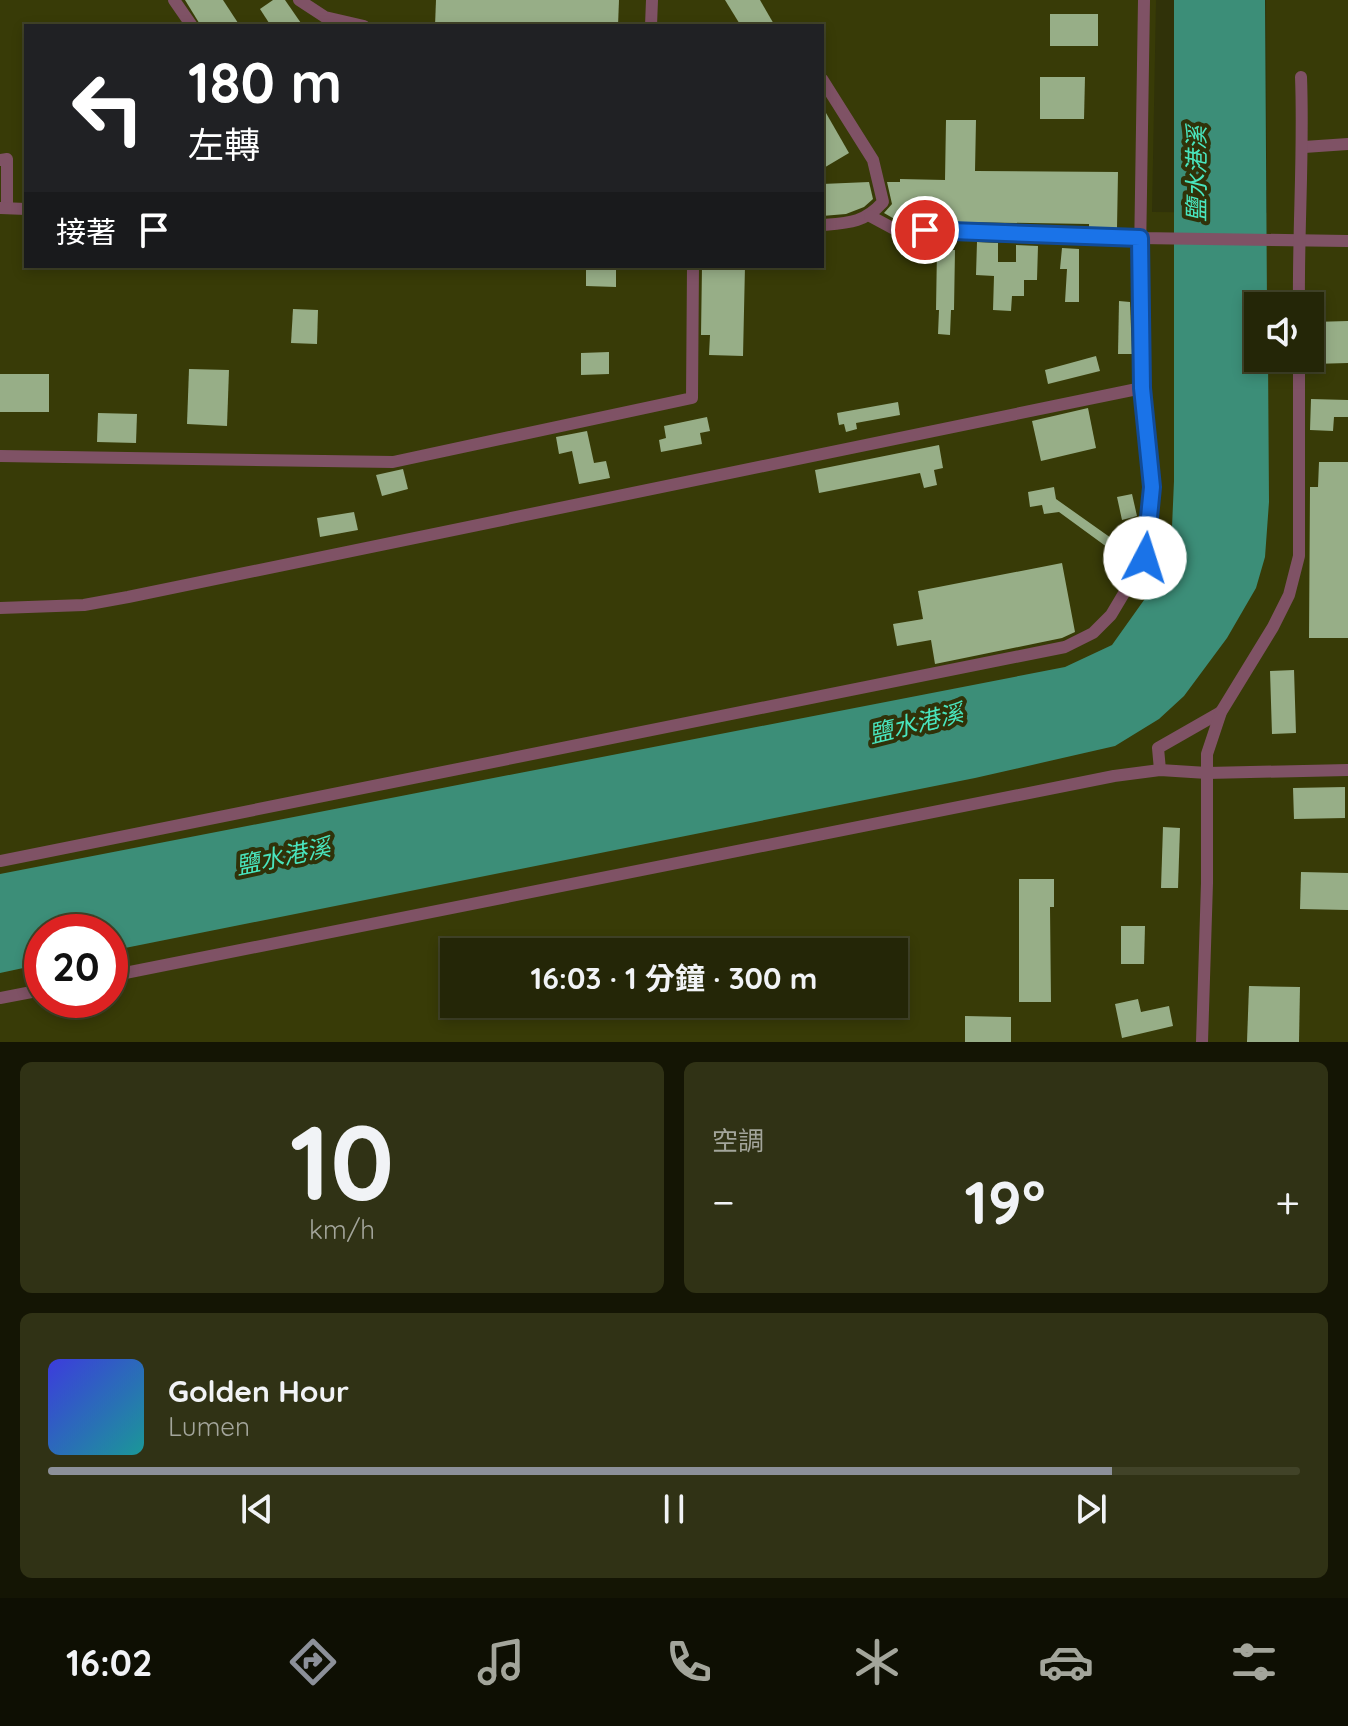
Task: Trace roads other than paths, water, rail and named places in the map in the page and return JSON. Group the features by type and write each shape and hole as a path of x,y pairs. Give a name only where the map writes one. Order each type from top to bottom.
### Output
{"lane":[{"path":"174,0 191,24"},
{"path":"299,0 325,17 355,24"},
{"path":"651,24 652,0"},
{"path":"0,861 1065,647 1093,633 1129,590 1145,558 1152,487 1142,388 1140,238 1144,0"},
{"path":"1299,292 1298,240 1304,147 1301,77"},
{"path":"824,82 873,160 883,202 870,216 849,223 824,225"},
{"path":"1304,147 1348,144"},
{"path":"0,160 7,159 4,208 24,209"},
{"path":"870,216 896,230 1348,241"},
{"path":"0,456 393,462 692,398 693,268"},
{"path":"1202,1042 1207,754 1221,712 1289,595 1299,556 1299,372"},
{"path":"0,608 84,605 128,597 1142,388"},
{"path":"1160,770 1158,748 1221,712"},
{"path":"128,972 1025,793 1160,770 1207,773 1348,770"},
{"path":"0,998 24,993"}],"water":[{"name":"鹽水港溪","path":"1174,0 1265,0 1267,292 1244,292 1244,372 1268,372 1269,502 1265,557 1256,588 1227,638 1184,696 1159,719 1115,746 975,778 128,947 128,914 24,914 24,968 0,973 0,874 1065,667 1112,645 1149,593 1164,560 1172,527"}]}
